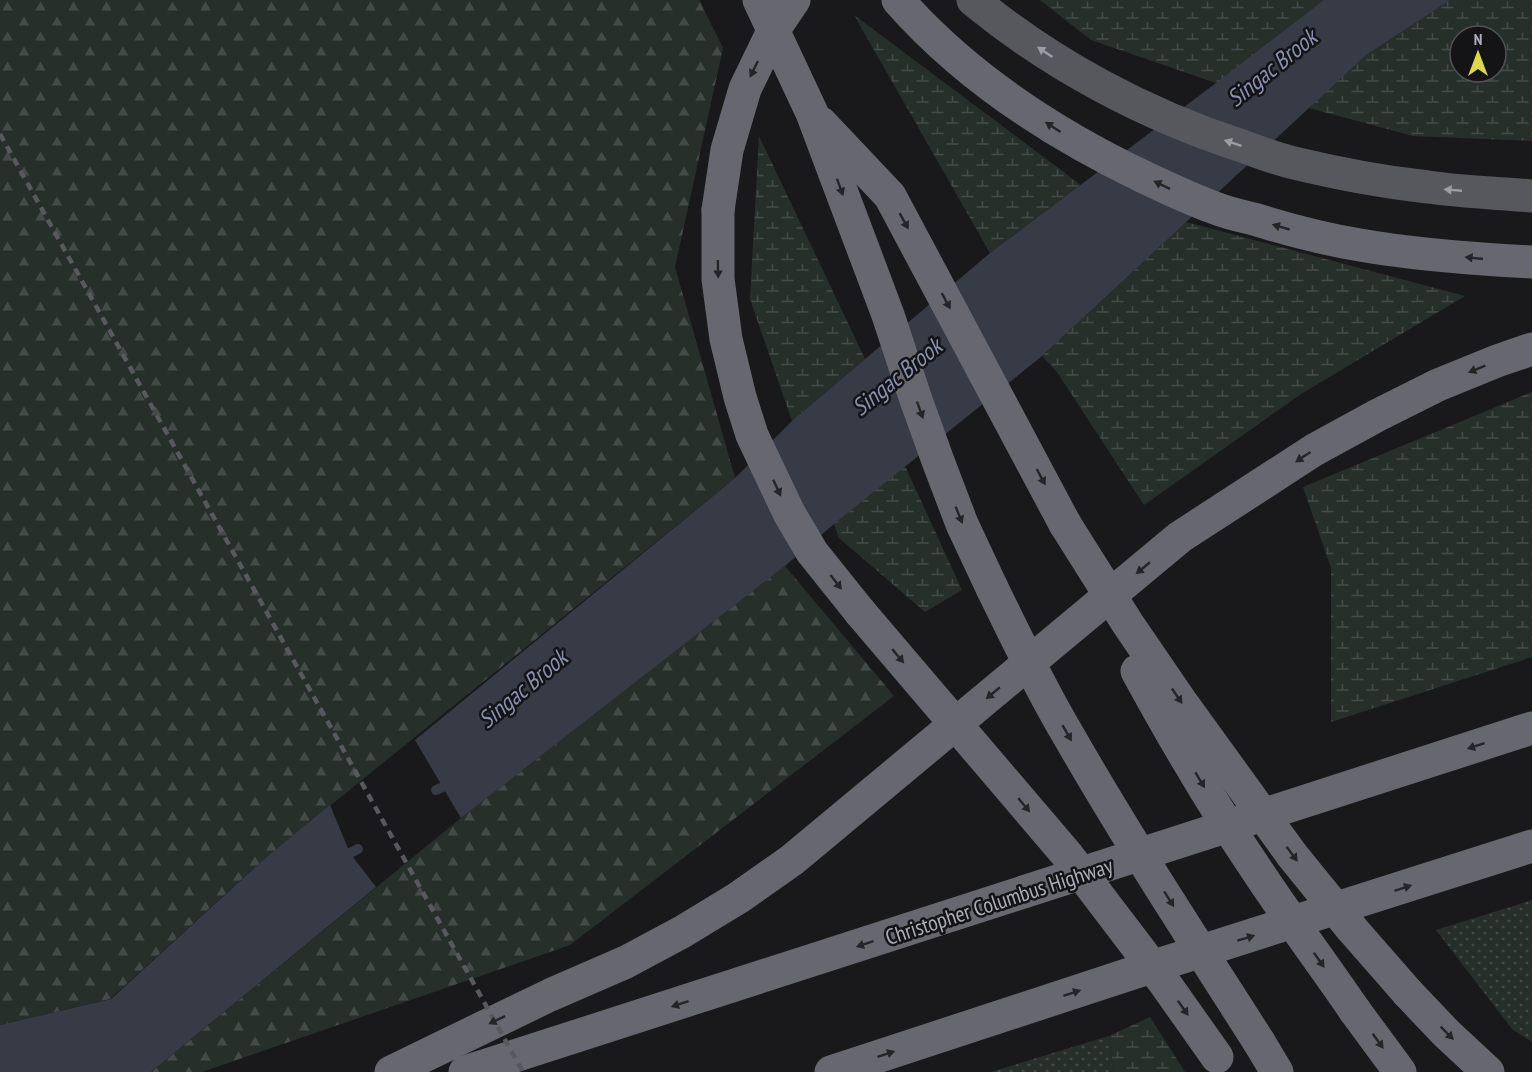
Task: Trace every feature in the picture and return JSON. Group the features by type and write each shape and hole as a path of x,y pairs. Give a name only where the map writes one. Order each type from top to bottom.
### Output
{"highway":[{"path":"759,0 812,112 888,315 938,461 962,524 992,588 1066,732 1277,1072"},
{"path":"794,0 773,31 745,89 727,150 718,210 718,279 726,339 752,435 789,513 812,552 860,612 1068,856 1158,973 1222,1064"},
{"path":"898,0 958,58 1009,98 1066,136 1103,157 1182,195 1216,208 1296,232 1361,245 1466,258 1532,262"},
{"path":"812,112 890,196 1017,431 1114,626 1173,735 1257,871 1400,1072"},
{"path":"391,1072 550,995 626,962 738,898 792,860 1180,537 1314,450 1378,415 1438,385 1497,361 1532,350"},
{"path":"1065,524 1128,624 1182,703 1292,855 1408,993 1488,1072"},
{"name":"Christopher Columbus Highway","path":"465,1072 1532,728"},
{"path":"831,1072 1532,846"}],"main road":[{"path":"973,0 993,17 1050,56 1151,111 1201,133 1288,161 1376,180 1429,188 1532,196"}],"green space":[{"path":"0,0 699,0 723,48 675,267 735,478 263,860 110,999 0,1025"},
{"path":"1040,0 1532,0 1532,141 1413,136 1216,83 1091,40"},
{"path":"854,15 1081,185 990,253"},
{"path":"759,136 865,359 792,421 750,299"},
{"path":"1186,222 1465,296 1301,394 1144,505 1057,372 1042,356"},
{"path":"1532,392 1532,657 1331,722 1331,568 1303,487"},
{"path":"905,466 962,590 925,612 839,538 834,524"},
{"path":"785,566 894,696 570,945 202,1072 151,1072 461,818"},
{"path":"1532,900 1532,1042 1512,1029 1436,930"},
{"path":"1150,1017 1185,1072 1113,1072 1109,1036"},
{"path":"1109,1036 1113,1072 991,1072"}],"water":[{"path":"1324,0 1450,0 1366,55 1042,356 785,566 461,818 415,740 735,478 792,421 990,253"},
{"path":"330,805 350,853 376,887 151,1072 0,1072 0,1025 111,999 263,860"}],"waterway":[{"name":"Singac Brook","path":"436,790 454,778"},
{"name":"Singac Brook","path":"339,862 358,849"}],"railway":[{"path":"0,134 523,1072"}]}
